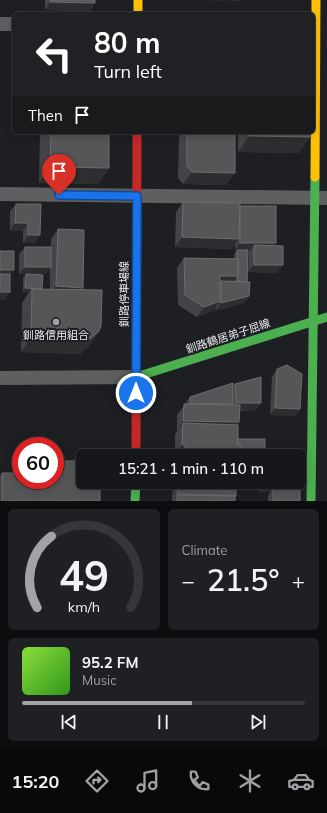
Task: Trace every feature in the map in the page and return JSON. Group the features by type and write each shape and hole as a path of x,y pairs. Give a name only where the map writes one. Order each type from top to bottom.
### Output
{"main road":[{"path":"138,0 138,12"},
{"path":"311,501 314,321 321,198 319,22 316,0"},
{"name":"釧路停車場線","path":"136,449 137,134"},
{"name":"釧路鶴居弟子屈線","path":"136,377 327,317"},
{"path":"136,489 136,501"}],"street":[{"path":"0,24 12,24"},
{"path":"0,194 321,198"},
{"path":"0,378 136,377"}],"building":[{"path":"50,0 95,0 95,3 50,2"},
{"path":"51,134 109,134 109,168 50,167"},
{"path":"187,134 235,134 235,173 192,172 187,166"},
{"path":"249,134 310,134 310,137 249,136"},
{"path":"183,202 240,203 239,239 182,237"},
{"path":"16,204 41,204 40,235 28,235 28,223 15,223"},
{"path":"240,206 276,206 276,243 240,243"},
{"path":"58,229 84,230 83,288 56,286"},
{"path":"254,245 283,246 283,265 254,265"},
{"path":"25,247 51,247 51,267 25,267"},
{"path":"237,250 248,250 247,282 237,281"},
{"path":"0,251 14,251 14,270 0,270"},
{"path":"184,258 238,259 238,276 220,276 220,301 204,307 185,295"},
{"path":"0,274 10,274 10,292 0,292"},
{"path":"26,274 43,275 42,289 25,288"},
{"path":"221,281 250,282 249,296 221,303"},
{"name":"釧路信用組合","path":"32,289 102,290 101,326 99,331 90,339 31,338"},
{"path":"287,365 302,374 300,409 275,408 277,369"},
{"path":"261,377 261,403 236,403 235,384"},
{"path":"233,383 233,404 190,404 190,397"},
{"path":"184,404 240,405 239,422 183,421"},
{"path":"183,423 238,425 238,445 242,445 242,449 185,449 185,445 182,445"},
{"path":"238,439 265,439 265,449 242,449 242,445 238,445"},
{"path":"64,461 76,461 76,489 100,489 100,501 2,501 2,473 12,473 12,489 64,489"},
{"path":"177,489 236,489 236,496 177,494"},
{"path":"273,489 300,489 300,501 273,501"},
{"path":"177,495 235,496 235,501 177,501"}],"traffic: fast":[{"path":"311,501 315,177"},
{"path":"136,377 327,317"},
{"path":"135,501 136,489"}],"traffic: slow":[{"path":"138,0 138,12"},
{"path":"315,177 316,0"}],"traffic: jam":[{"path":"136,449 137,134"}],"place":[{"name":"釧路信用組合","path":"56,322"}],"route":[{"path":"59,195 137,196 136,393"}]}
